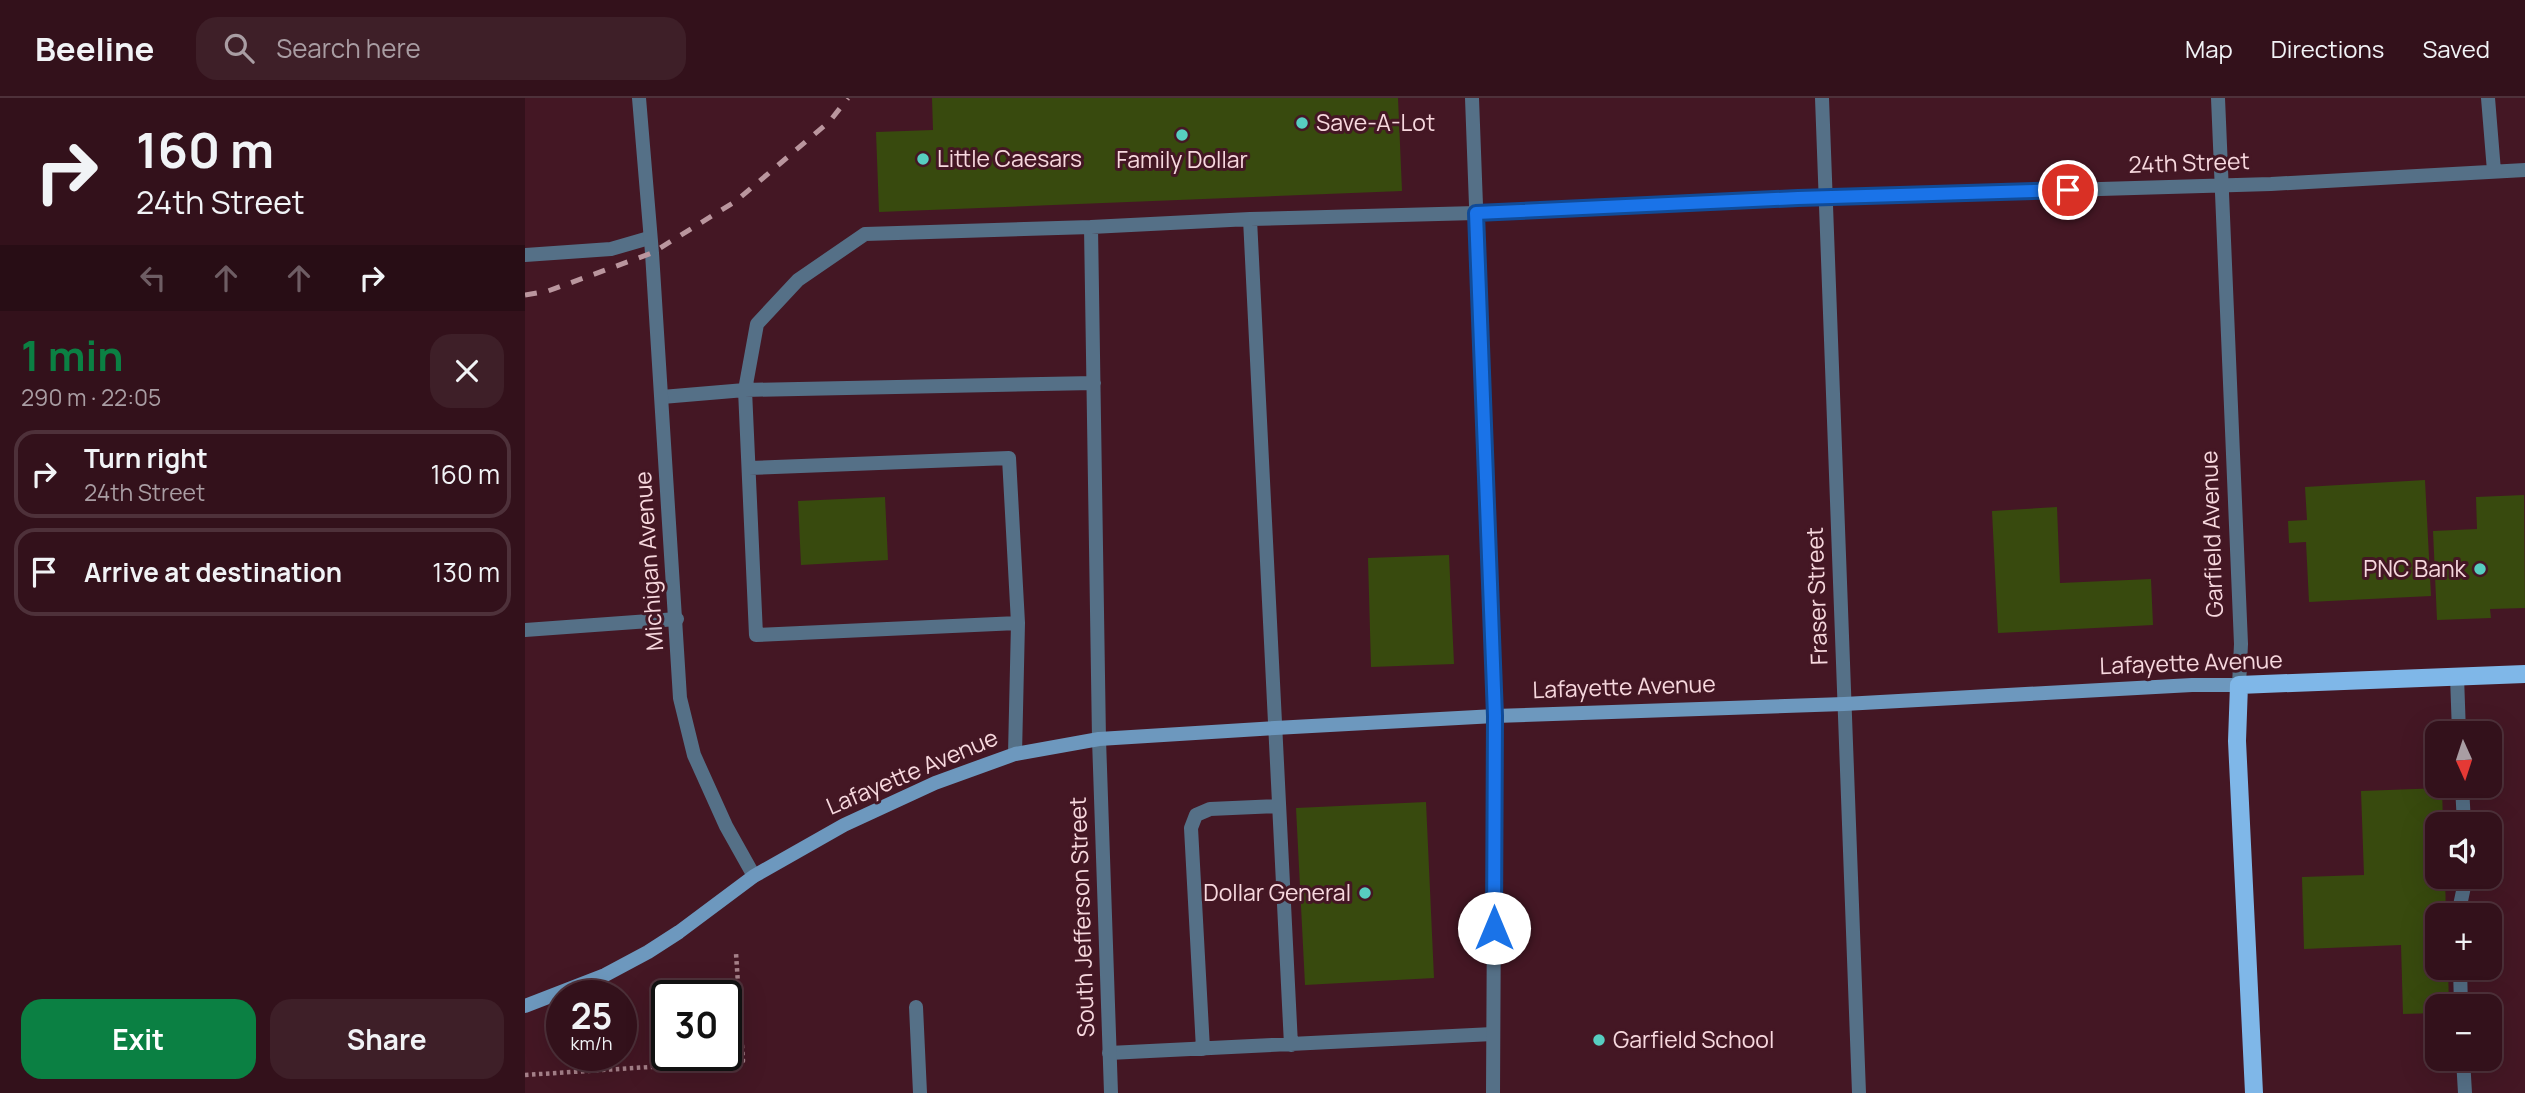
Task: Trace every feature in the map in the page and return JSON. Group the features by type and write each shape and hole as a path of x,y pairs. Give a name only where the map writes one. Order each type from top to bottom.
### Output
{"main road":[{"name":"Lafayette Avenue","path":"754,876 844,825 935,783 1015,754 1099,739 1495,716 1844,704 2192,685 2525,674"},
{"name":"Garfield Avenue","path":"2239,685 2237,741 2254,1093"},
{"path":"525,1006 605,975 647,953 754,876"}],"street":[{"name":"Michigan Avenue","path":"639,98 677,619 680,698 694,755 726,826 754,876"},
{"path":"1472,98 1495,716 1493,1093"},
{"name":"Fraser Street","path":"1822,98 1859,1093"},
{"name":"Garfield Avenue","path":"2218,98 2241,644 2239,685"},
{"path":"2488,98 2494,171"},
{"name":"24th Street","path":"1018,623 756,635 745,390 757,324 798,280 865,234 1476,213 1827,197 2222,185 2525,170"},
{"path":"1250,219 1291,1045"},
{"name":"South Jefferson Street","path":"1091,227 1099,739 1111,1093"},
{"path":"525,255 611,249 649,238"},
{"path":"661,397 745,390 1094,383"},
{"path":"749,468 1009,458 1018,623 1015,754"},
{"path":"525,629 677,619"},
{"path":"2457,676 2459,721"},
{"path":"1203,1049 1192,828 1196,815 1210,809 1279,806"},
{"path":"916,1007 920,1093"},
{"path":"1109,1053 1493,1034"},
{"path":"2464,1071 2465,1093"}],"path":[{"path":"525,1075 743,1060 736,953"}],"building":[{"path":"932,98 1398,98 1402,191 879,212 876,132 933,130"},
{"path":"2425,480 2431,596 2309,602 2306,542 2289,543 2288,521 2307,520 2305,487"},
{"name":"PNC Bank","path":"2524,495 2525,608 2490,609 2491,618 2437,620 2433,531 2477,529 2476,497"},
{"path":"885,497 888,560 801,565 798,501"},
{"path":"2057,507 2060,583 2151,579 2153,625 1998,633 1992,511"},
{"path":"1449,555 1454,664 1371,667 1368,558"},
{"path":"2425,789 2425,798 2442,798 2443,812 2425,812 2425,889 2445,889 2446,903 2425,903 2425,980 2448,980 2449,994 2425,994 2425,1013 2403,1014 2401,945 2304,949 2302,877 2364,875 2361,791"},
{"name":"Dollar General","path":"1426,802 1434,978 1305,985 1296,808"}],"railway":[{"path":"525,295 548,291 652,253 736,201 830,121 848,98"}],"place":[{"name":"Save-A-Lot","path":"1302,123"},
{"name":"Family Dollar","path":"1182,135"},
{"name":"Little Caesars","path":"923,159"},
{"name":"PNC Bank","path":"2480,569"},
{"name":"Dollar General","path":"1365,893"},
{"name":"Garfield School","path":"1599,1040"}],"route":[{"path":"1494,928 1495,716 1476,213 1798,198 2068,190"}]}
